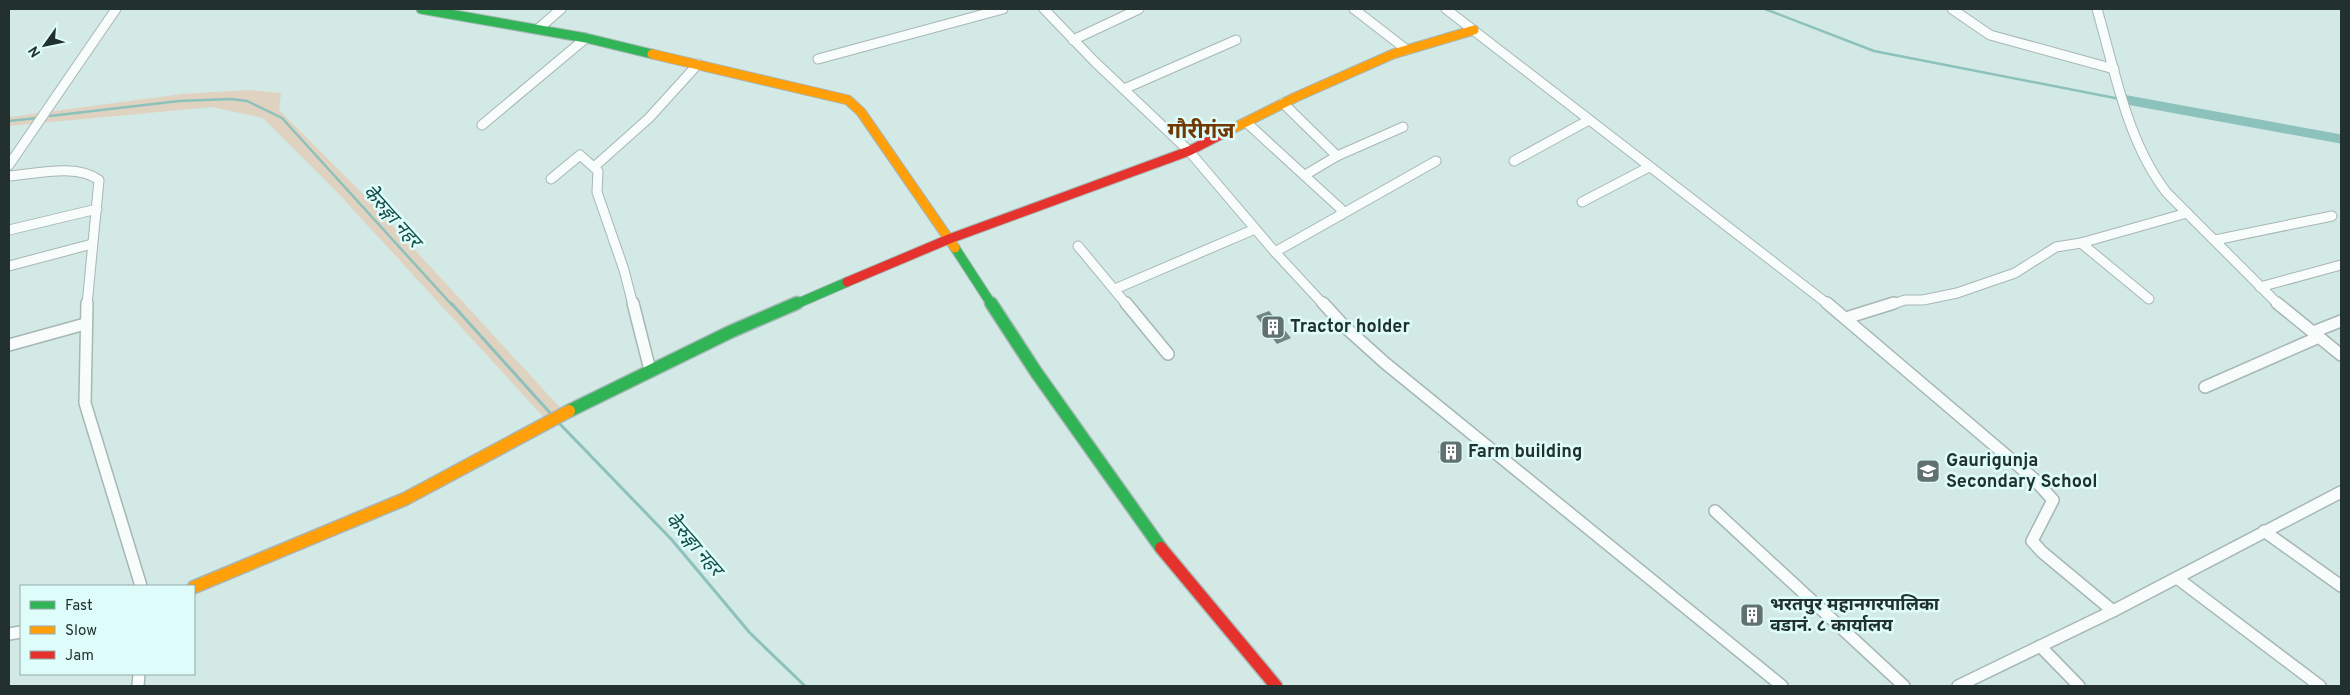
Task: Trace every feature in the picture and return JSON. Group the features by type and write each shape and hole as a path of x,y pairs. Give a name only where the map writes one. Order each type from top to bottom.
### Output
{"street":[{"path":"9,165 116,9"},
{"path":"421,9 586,38 848,100 861,112 949,239 1047,388 1170,559 1276,686"},
{"path":"538,29 561,9"},
{"path":"818,59 1003,9"},
{"path":"1044,9 1124,90 1189,151 1275,252 1345,327 1384,363 1782,686"},
{"path":"1073,40 1139,9"},
{"path":"1354,9 1408,50"},
{"path":"1446,9 1648,167 1846,318 2044,490 2053,500 2032,541 2042,552 2113,611"},
{"path":"1952,9 1990,35 2114,69"},
{"path":"2097,9 2114,69 2141,151 2157,180 2260,287 2341,355"},
{"path":"195,587 405,499 565,413 730,332 949,239 1189,151 1283,104 1408,50 1474,30"},
{"path":"482,125 586,38"},
{"path":"1124,90 1236,40"},
{"path":"594,167 649,118 698,64"},
{"path":"1283,104 1337,156"},
{"path":"1514,161 1589,120"},
{"path":"1246,122 1341,209 1341,215"},
{"path":"1305,175 1337,156 1403,127"},
{"path":"551,179 580,155 598,171 597,192 624,270 650,370"},
{"path":"1275,252 1436,161"},
{"path":"1582,202 1648,167"},
{"path":"9,176 90,173 96,175 100,185 92,244 85,324 85,403 141,585"},
{"path":"9,230 97,209"},
{"path":"1846,318 1905,300 1923,300 1956,293 2015,273 2030,266 2056,247 2081,243 2187,213"},
{"path":"2215,240 2332,216"},
{"path":"1115,289 1255,229"},
{"path":"2081,243 2149,299"},
{"path":"9,266 92,244"},
{"path":"1078,246 1168,354"},
{"path":"2260,287 2341,265"},
{"path":"2206,387 2341,321"},
{"path":"9,345 85,324"},
{"path":"1958,686 2113,611 2341,492"},
{"path":"1715,511 1904,686"},
{"path":"2264,531 2341,586"},
{"path":"2177,578 2320,686"},
{"path":"2040,646 2079,686"}],"shaded area":[{"path":"249,90 281,93 279,110 369,200 565,413 548,422 335,190 263,118 212,107 9,126 9,117 182,94"}],"building":[{"name":"Tractor holder","path":"1269,311 1291,338 1277,344 1256,316"},
{"name":"Farm building","path":"1452,442 1463,452 1449,462 1438,452"},
{"name":"भरतपुर महानगरपालिका वडानं. ८ कार्यालय","path":"1751,605 1764,616 1754,625 1741,614"}],"waterway":[{"path":"1765,9 1874,51 2120,99"},
{"name":"केेरुङ्गा नहर","path":"50,116 179,101 231,99 247,101 282,118 452,305"},
{"path":"2122,99 2341,139"},
{"name":"केेरुङ्गा नहर","path":"9,121 37,118"},
{"name":"केेरुङ्गा नहर","path":"451,303 551,414"},
{"name":"केेरुङ्गा नहर","path":"559,423 672,540 750,633 805,686"}],"traffic: fast":[{"path":"421,9 586,38 652,54"},
{"path":"955,248 1036,372 1161,548"},
{"path":"569,411 730,332 847,282"}],"traffic: slow":[{"path":"1228,131 1296,97 1393,54 1474,30"},
{"path":"652,54 848,100 861,112 955,248"},
{"path":"195,587 405,499 569,411"}],"traffic: jam":[{"path":"847,282 949,239 1189,151 1228,131"},
{"path":"1161,548 1276,686"}],"place":[{"name":"Tractor holder","path":"1273,327"},
{"name":"Farm building","path":"1451,452"},
{"name":"Gaurigunja Secondary School","path":"1928,471"},
{"name":"भरतपुर महानगरपालिका वडानं. ८ कार्यालय","path":"1752,615"}],"district":[{"name":"गौरीगंज","path":"1201,132"}]}
